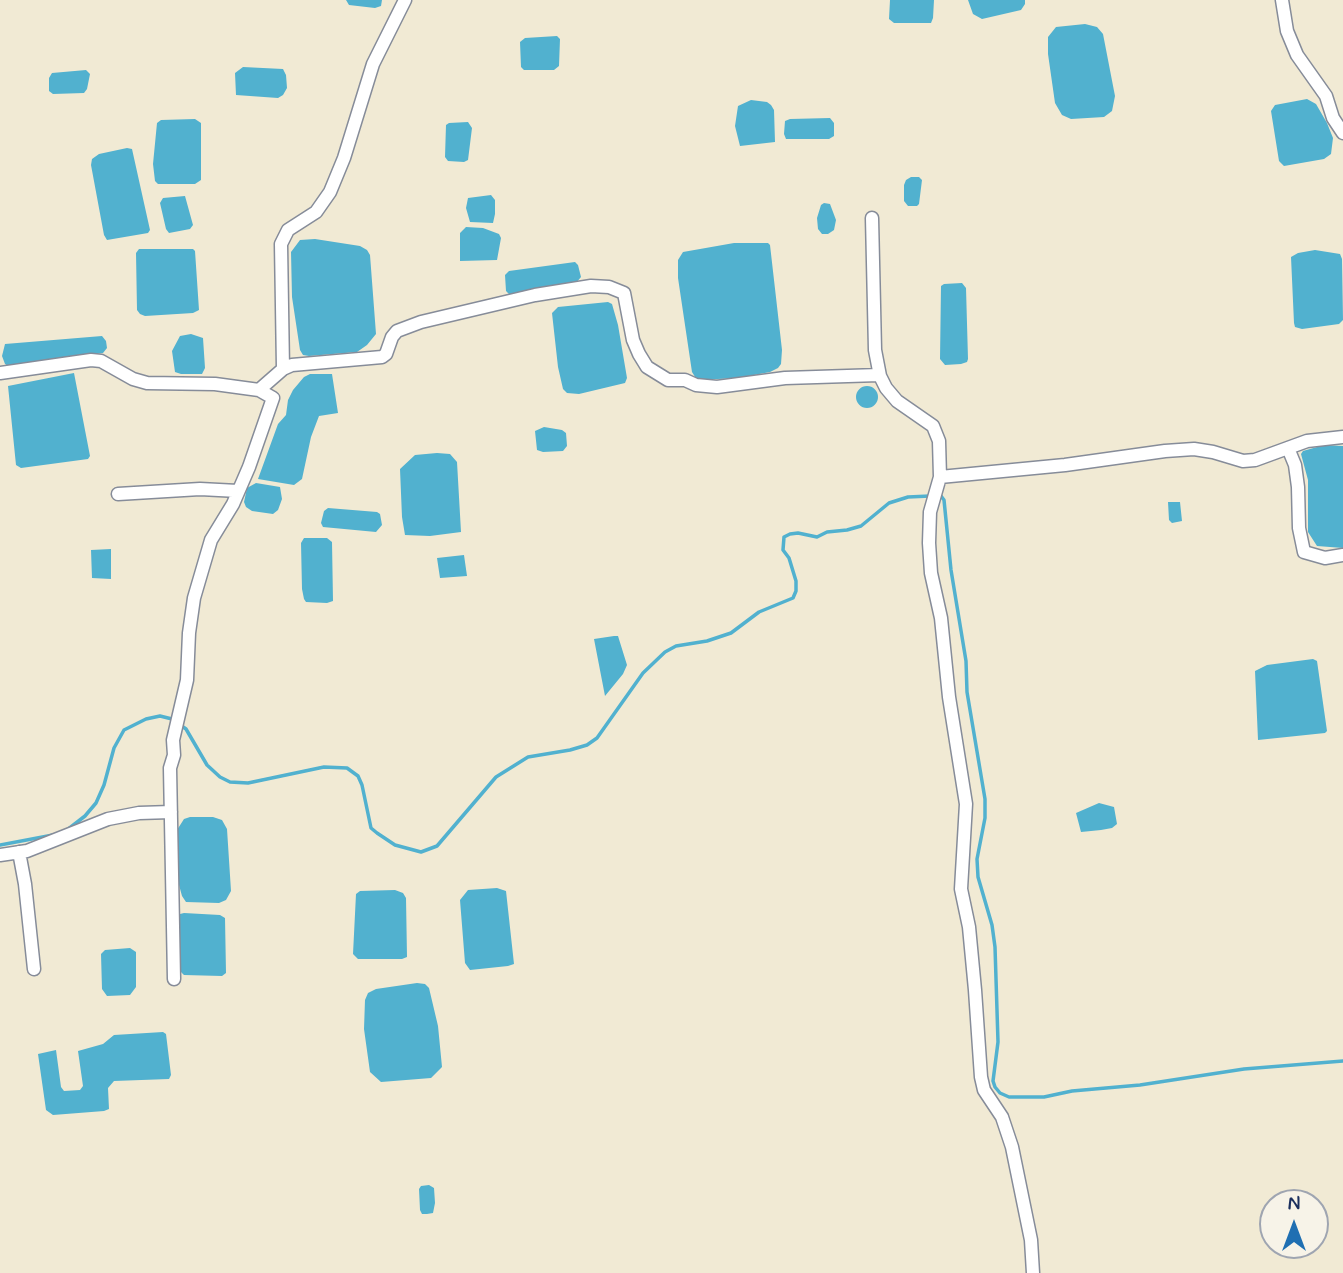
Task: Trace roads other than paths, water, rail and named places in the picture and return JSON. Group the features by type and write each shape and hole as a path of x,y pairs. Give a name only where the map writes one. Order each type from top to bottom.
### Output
{"street":[{"path":"283,369 281,244 288,230 316,212 330,192 344,158 373,64 405,0"},
{"path":"1282,0 1287,31 1297,55 1326,96 1332,118 1343,132"},
{"path":"872,218 875,250 875,350 879,374 897,401 933,426 939,441 939,482 928,526 931,573 941,618 966,804 961,889 969,927 981,1077 984,1090 1002,1117 1012,1147 1031,1240 1033,1273"},
{"path":"259,390 283,369 299,364 374,360 386,354 392,337 405,327 535,295 591,286 609,287 624,293 633,340 639,354 648,367 668,380 685,380 696,385 718,387 785,378 879,374"},
{"path":"0,373 91,360 147,383 196,383 259,390 272,398 238,492 211,540 194,598 187,680 173,740 174,755 170,768 174,979"},
{"path":"939,482 1165,451 1194,449 1243,461 1255,460 1324,438 1342,438"},
{"path":"1288,448 1295,465 1300,535 1304,552 1325,558 1343,555"},
{"path":"118,494 200,489 238,492"},
{"path":"0,855 19,852 108,820 139,813 171,812"},
{"path":"19,852 34,969"}],"water":[{"path":"346,0 382,0 381,6 375,8 349,5"},
{"path":"890,0 934,0 931,23 894,23 889,19"},
{"path":"968,0 1025,0 1025,4 1021,10 982,19 973,14"},
{"path":"1085,24 1097,27 1103,34 1115,96 1112,111 1104,117 1071,119 1062,115 1055,103 1048,37 1056,27"},
{"path":"557,36 560,39 559,66 554,70 524,70 521,67 520,42 525,38"},
{"path":"243,67 283,69 287,88 283,95 278,98 236,95 235,73"},
{"path":"86,70 90,74 84,93 53,94 49,91 49,78 52,73"},
{"path":"1307,99 1316,104 1327,123 1333,138 1331,154 1324,159 1284,166 1279,161 1271,111 1275,105"},
{"path":"751,100 767,102 774,110 775,142 740,146 735,126 738,106"},
{"path":"830,118 834,123 834,136 829,139 786,139 785,121"},
{"path":"195,119 201,123 201,180 195,184 158,184 155,181 153,164 157,123 161,120"},
{"path":"468,122 472,128 468,160 448,161 445,157 446,125"},
{"path":"132,149 150,230 148,233 107,240 92,159 99,154"},
{"path":"911,177 919,177 922,180 917,206 908,206 904,201 904,185"},
{"path":"491,195 495,200 493,223 470,222 466,208 468,198"},
{"path":"185,196 193,225 190,229 169,233 160,203 163,198"},
{"path":"824,203 830,204 836,220 834,230 828,234 822,234 818,229 817,218"},
{"path":"466,227 483,228 499,234 501,238 497,260 460,261 460,233"},
{"path":"315,239 360,246 370,255 376,334 357,352 309,356 303,355 300,350 292,297 291,252 300,240"},
{"path":"734,243 770,245 782,350 781,364 770,372 738,378 697,380 692,372 678,278 678,260 683,252"},
{"path":"139,249 195,251 199,310 193,313 140,314 137,310 136,253"},
{"path":"1315,250 1340,254 1342,259 1343,320 1339,324 1302,329 1295,327 1294,323 1291,257"},
{"path":"575,262 581,277 576,283 511,296 506,291 505,275 509,271"},
{"path":"962,283 966,288 968,359 961,364 945,365 940,359 941,286"},
{"path":"608,302 612,304 618,325 627,378 625,383 579,394 567,393 563,389 558,367 552,313 558,307"},
{"path":"191,334 203,338 205,368 202,374 175,372 172,351 180,336"},
{"path":"102,336 107,348 103,353 8,366 2,356 5,344"},
{"path":"74,373 90,456 88,459 21,468 16,465 8,386"},
{"path":"310,374 332,374 338,413 319,416 311,437 302,479 294,485 258,479 278,424 286,415 288,400 304,377"},
{"path":"867,386 875,389 878,397 875,405 867,408 859,405 856,397 859,389"},
{"path":"544,427 566,433 567,446 563,451 537,450 535,431"},
{"path":"1324,445 1343,446 1343,548 1317,546 1308,532 1308,480 1301,454"},
{"path":"450,454 457,462 461,532 430,536 405,535 400,469 415,455"},
{"path":"256,483 280,487 282,499 278,510 273,514 252,511 246,507 244,502 247,488"},
{"path":"1168,502 1180,502 1182,521 1172,523 1169,520"},
{"path":"328,508 377,512 382,525 376,532 323,527 321,523 324,511"},
{"path":"304,538 327,538 332,542 333,601 306,602 304,599 301,543"},
{"path":"111,549 111,579 92,578 91,550"},
{"path":"464,555 467,576 440,578 437,558"},
{"path":"618,636 627,665 605,696 594,639"},
{"path":"1313,659 1317,661 1327,731 1258,740 1255,671 1267,665"},
{"path":"1099,803 1114,807 1117,824 1112,828 1081,832 1076,813"},
{"path":"213,817 222,820 227,829 231,891 226,900 219,903 186,902 182,896 179,885 177,830 184,819"},
{"path":"497,888 506,891 514,964 470,970 465,963 460,900 468,890"},
{"path":"395,890 403,893 406,898 407,957 358,959 353,954 356,894 360,891"},
{"path":"180,914 220,915 225,918 226,973 222,976 184,975 181,972 178,921"},
{"path":"130,948 136,952 136,987 130,995 107,996 102,989 101,954 105,950"},
{"path":"425,984 429,988 438,1026 442,1067 431,1078 381,1082 370,1072 364,1029 365,1000 368,993 376,989"},
{"path":"166,1034 171,1075 169,1079 114,1081 108,1088 109,1109 104,1111 53,1115 46,1110 38,1054 56,1050 61,1087 64,1091 80,1090 83,1086 78,1051 103,1044 114,1035"},
{"path":"429,1185 434,1188 433,1213 422,1214 419,1189"}],"waterway":[{"path":"67,830 96,803 114,748 124,730 146,719 160,716 172,719 186,729 207,765 230,782 248,783 324,767 347,768 358,776 362,785 371,828 395,845 421,852 437,846 496,777 528,757 570,750 587,745 597,738 643,673 665,652 676,646 707,641 731,633 759,612 793,598 796,581 789,558 783,550 784,537 798,533 817,537 827,532 847,530 861,526 889,503 908,497 930,496"},
{"path":"938,496 944,500 951,570 966,661 967,692 985,799 985,818 977,859 978,877 992,925 995,947 998,1042 993,1081 995,1087 1009,1097 1044,1097 1244,1069 1343,1061"},
{"path":"0,845 53,835"}]}
